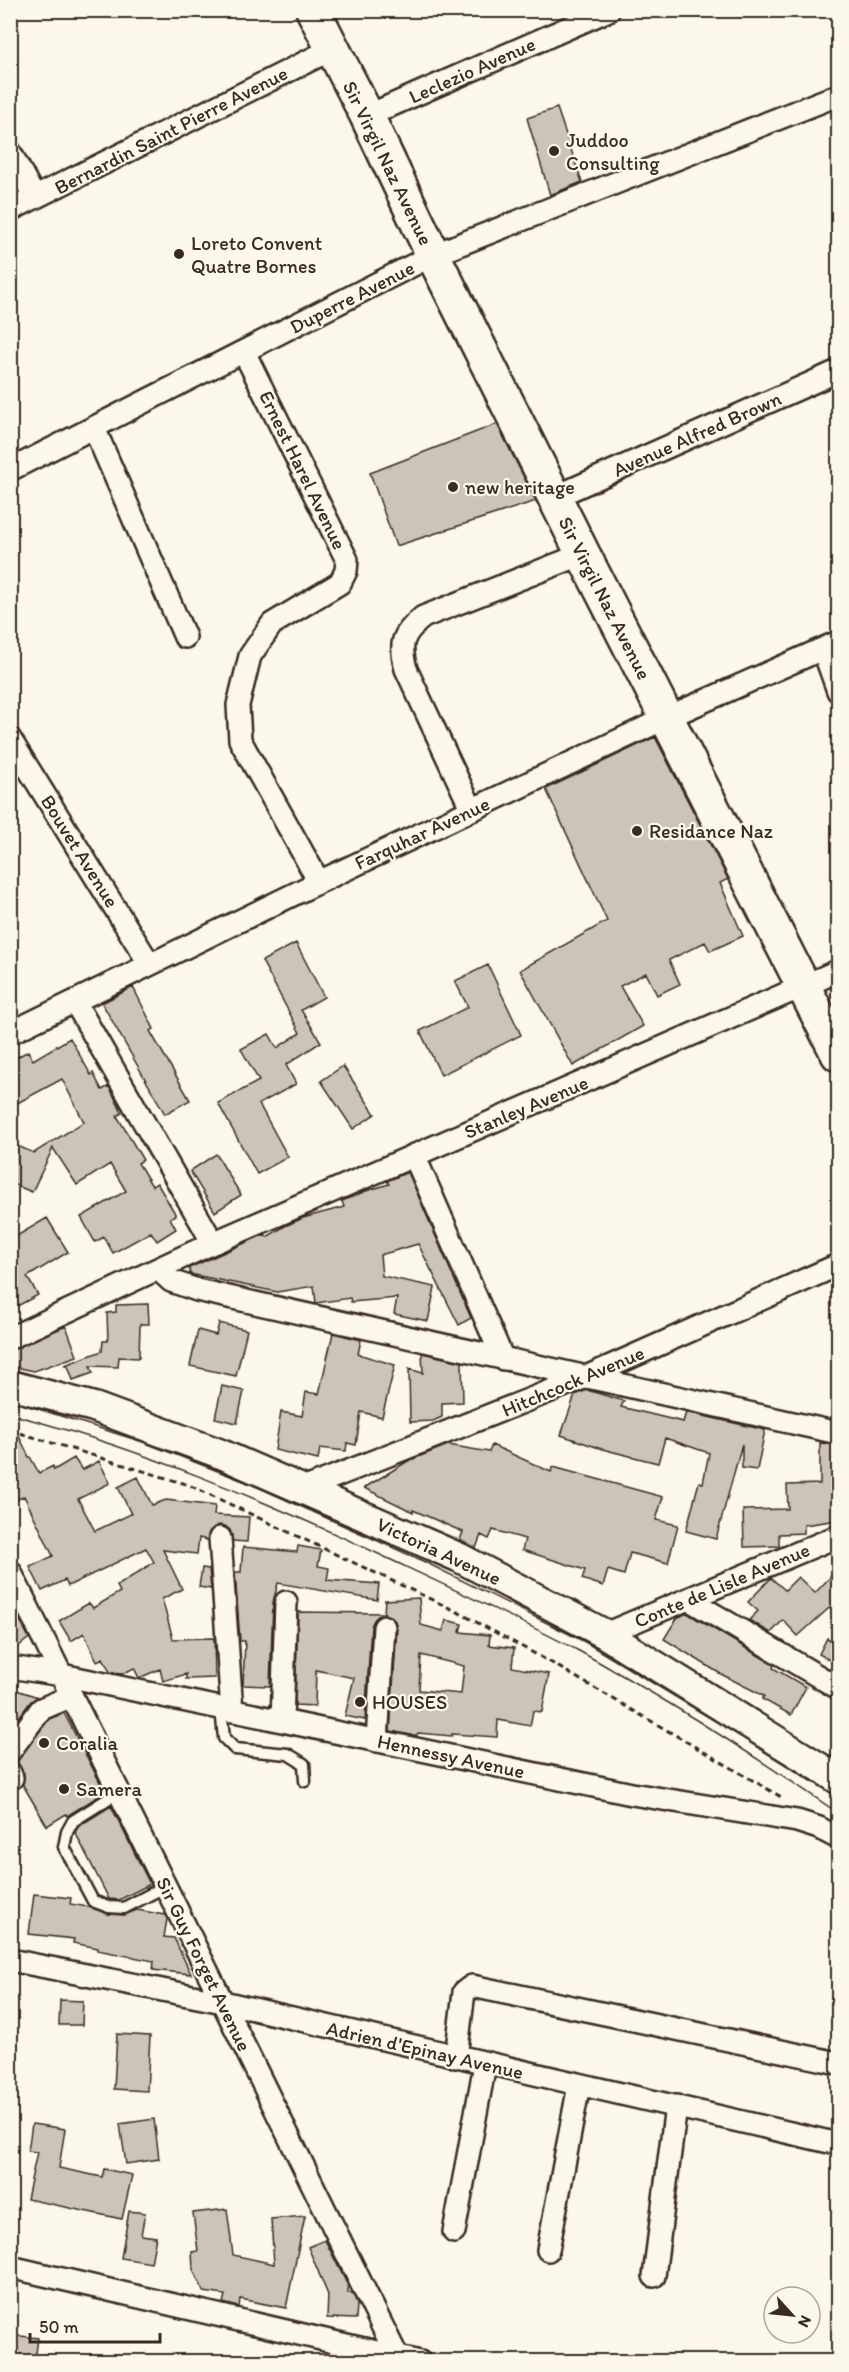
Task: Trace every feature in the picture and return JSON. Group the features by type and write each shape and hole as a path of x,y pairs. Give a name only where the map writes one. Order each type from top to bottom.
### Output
{"main road":[{"name":"Sir Virgil Naz Avenue","path":"313,10 583,554 838,1054"},
{"name":"Victoria Avenue","path":"10,1385 94,1407 221,1454 458,1557 605,1634 838,1779"}],"street":[{"name":"Leclezio Avenue","path":"367,116 609,10"},
{"name":"Bernardin Saint Pierre Avenue","path":"10,210 332,49"},
{"name":"Duperre Avenue","path":"10,470 433,255 838,95"},
{"path":"10,152 35,198"},
{"name":"Ernest Harel Avenue","path":"244,352 347,560 346,571 340,583 272,624 250,656 238,705 240,741 319,882"},
{"name":"Avenue Alfred Brown","path":"555,497 838,371"},
{"path":"94,428 185,637"},
{"path":"472,810 405,669 402,654 403,641 410,628 423,617 583,554"},
{"path":"831,645 838,691"},
{"name":"Farquhar Avenue","path":"10,1033 149,963 666,718 831,645"},
{"name":"Bouvet Avenue","path":"10,739 149,963"},
{"name":"Stanley Avenue","path":"10,1338 213,1242 838,971"},
{"path":"75,1002 213,1242"},
{"path":"414,1155 503,1359"},
{"name":"Hitchcock Avenue","path":"303,1489 586,1377 838,1265"},
{"path":"158,1269 171,1281 197,1290 838,1433"},
{"name":"Conte de Lisle Avenue","path":"605,1634 838,1536"},
{"path":"220,1538 227,1710"},
{"name":"Sir Guy Forget Avenue","path":"10,1571 399,2359"},
{"path":"688,1599 838,1688"},
{"path":"282,1721 286,1602"},
{"path":"377,1741 384,1627"},
{"name":"Hennessy Avenue","path":"10,1667 632,1794 797,1821 819,1828 838,1838"},
{"path":"10,1751 41,1709 72,1696"},
{"name":"Adrien d'Epinay Avenue","path":"10,1960 223,2002 838,2144"},
{"path":"456,2057 464,1992 472,1986 838,2063"},
{"path":"454,2232 485,2064"},
{"path":"548,2250 579,2085"},
{"path":"654,2276 676,2106"},
{"path":"10,2267 399,2359 420,2361"}],"lane":[{"path":"227,1710 224,1738 235,1749 288,1754 304,1764 304,1782"},
{"path":"119,1792 74,1821 67,1832 64,1847 93,1901 109,1907 124,1908 166,1886"}],"path":[{"path":"10,1430 189,1485 456,1611 550,1662 786,1801"}],"building":[{"name":"Juddoo Consulting","path":"557,108 582,182 550,195 527,118"},
{"name":"new heritage","path":"497,424 536,501 396,546 370,473"},
{"path":"655,737 728,879 720,883 743,936 710,951 705,942 669,960 680,984 657,995 646,973 620,986 643,1026 573,1066 520,970 607,921 546,789"},
{"path":"296,943 324,997 301,1010 321,1042 286,1065 296,1084 259,1104 288,1157 257,1174 218,1103 259,1081 241,1049 269,1034 277,1048 300,1033 262,961"},
{"path":"488,965 521,1035 441,1075 420,1031 468,1007 455,981"},
{"path":"133,987 154,1029 150,1031 190,1100 165,1114 102,1003"},
{"path":"70,1038 102,1090 109,1086 122,1113 117,1116 143,1160 138,1163 152,1186 157,1183 176,1215 170,1218 176,1229 157,1241 151,1232 113,1253 104,1237 95,1242 81,1217 126,1191 110,1164 77,1185 53,1148 32,1192 10,1183 10,1155 15,1145 34,1153 84,1122 62,1079 10,1107 10,1061 28,1051 33,1060"},
{"path":"343,1066 375,1114 353,1129 321,1081"},
{"path":"216,1154 241,1195 215,1212 190,1171"},
{"path":"408,1172 471,1318 459,1325 418,1244 380,1255 382,1276 435,1287 428,1321 394,1314 397,1298 351,1302 350,1298 316,1303 314,1286 277,1292 190,1274 189,1268 265,1234 267,1237 303,1218 344,1207 342,1201 389,1184 387,1181"},
{"path":"47,1218 68,1252 27,1277 38,1295 10,1310 10,1240"},
{"path":"148,1304 149,1324 140,1324 139,1358 119,1357 118,1367 90,1366 93,1373 73,1380 68,1366 65,1365 102,1351 103,1341 108,1341 107,1313 116,1312 116,1305"},
{"path":"219,1323 247,1330 236,1376 190,1366 198,1330 216,1335"},
{"path":"66,1326 77,1356 34,1371 10,1366 10,1350"},
{"path":"333,1333 361,1340 358,1354 395,1365 382,1417 361,1412 356,1445 347,1443 346,1451 320,1448 318,1460 275,1450 281,1412 302,1416 306,1392 319,1394"},
{"path":"422,1353 462,1362 463,1402 442,1403 442,1417 433,1421 410,1422 409,1369 423,1373"},
{"path":"222,1386 244,1391 237,1423 215,1418"},
{"path":"587,1390 624,1401 621,1407 683,1422 686,1412 765,1430 757,1470 742,1468 742,1444 716,1539 686,1531 699,1482 703,1483 709,1453 665,1438 658,1463 602,1449 561,1435 575,1395"},
{"path":"10,1417 39,1473 53,1466 54,1470 74,1458 82,1470 99,1461 110,1483 78,1499 95,1531 131,1514 118,1487 138,1477 152,1505 166,1500 215,1506 214,1515 249,1517 247,1542 233,1541 230,1530 219,1525 209,1532 207,1540 199,1538 197,1554 163,1550 182,1589 162,1599 173,1639 214,1638 215,1678 186,1679 186,1674 163,1681 160,1669 139,1678 134,1668 122,1674 110,1672 103,1658 97,1661 84,1633 71,1641 59,1621 89,1603 93,1608 120,1592 117,1586 154,1562 146,1548 68,1586 65,1580 42,1591 30,1567 53,1556 24,1496 10,1503"},
{"path":"820,1443 838,1445 838,1520 804,1525 804,1533 779,1534 779,1546 744,1547 743,1510 788,1509 787,1485 820,1484"},
{"path":"448,1445 489,1452 492,1445 551,1472 553,1467 663,1497 656,1520 678,1525 668,1563 630,1553 624,1575 608,1570 603,1586 582,1579 585,1570 522,1550 525,1539 493,1530 489,1539 481,1535 476,1548 460,1540 463,1532 413,1510 413,1512 364,1488 408,1461"},
{"path":"298,1546 321,1550 318,1566 329,1568 327,1580 379,1584 377,1600 278,1583 273,1602 270,1686 243,1685 245,1641 240,1641 235,1572 241,1572 243,1547 297,1552"},
{"path":"202,1568 209,1569 211,1589 199,1587"},
{"path":"838,1569 838,1600 798,1636 783,1620 771,1633 749,1620 758,1611 748,1602 771,1578 785,1590 798,1577 815,1593"},
{"path":"419,1598 421,1625 443,1631 446,1620 462,1624 460,1632 490,1635 489,1645 514,1648 512,1667 549,1674 542,1712 533,1711 530,1726 498,1720 497,1737 418,1733 411,1735 390,1731 397,1628 395,1621 385,1614 378,1616 371,1626 365,1720 345,1716 354,1678 316,1670 315,1706 295,1705 298,1612 384,1613 385,1600","holes":["421,1655 464,1666 461,1694 419,1690"]},
{"path":"10,1601 29,1638 10,1653"},
{"path":"687,1613 806,1687 791,1715 762,1699 764,1696 719,1673 664,1639 677,1618"},
{"path":"827,1638 838,1644 838,1665 819,1654"},
{"path":"10,1688 38,1697 31,1701 10,1729"},
{"path":"64,1713 105,1792 47,1826 23,1785 24,1773 16,1762 49,1719"},
{"path":"111,1806 150,1884 119,1900 109,1899 75,1832 79,1826"},
{"path":"34,1894 71,1898 70,1904 89,1907 108,1914 124,1915 137,1910 165,1915 167,1919 164,1937 174,1938 191,1974 153,1970 154,1961 97,1950 98,1948 73,1943 74,1939 29,1934"},
{"path":"60,2000 83,2001 82,2025 59,2025"},
{"path":"117,2034 150,2036 147,2091 114,2089"},
{"path":"154,2119 159,2159 126,2164 120,2124"},
{"path":"32,2124 65,2129 59,2168 102,2177 104,2169 132,2175 122,2219 27,2199 37,2152 28,2151"},
{"path":"227,2209 233,2255 274,2264 271,2219 305,2216 286,2308 240,2299 239,2307 223,2303 225,2295 204,2292 193,2269 192,2252 198,2251 193,2213"},
{"path":"129,2211 145,2213 141,2235 156,2237 151,2263 121,2258"},
{"path":"325,2240 348,2286 348,2293 352,2293 357,2303 356,2319 327,2318 328,2295 308,2247"},
{"path":"10,2335 38,2338 35,2361 10,2361"}],"tram line":[{"path":"10,1400 143,1442 246,1482 425,1562 585,1642 814,1781 838,1798"},
{"path":"10,1414 107,1443 202,1477 341,1537 483,1603 579,1651 645,1689 838,1813"}],"place":[{"name":"Juddoo Consulting","path":"554,151"},
{"name":"Loreto Convent Quatre Bornes","path":"179,254"},
{"name":"new heritage","path":"453,487"},
{"name":"Residance Naz","path":"637,831"},
{"name":"HOUSES","path":"360,1702"},
{"name":"Coralia","path":"44,1743"},
{"name":"Samera","path":"64,1789"}]}
